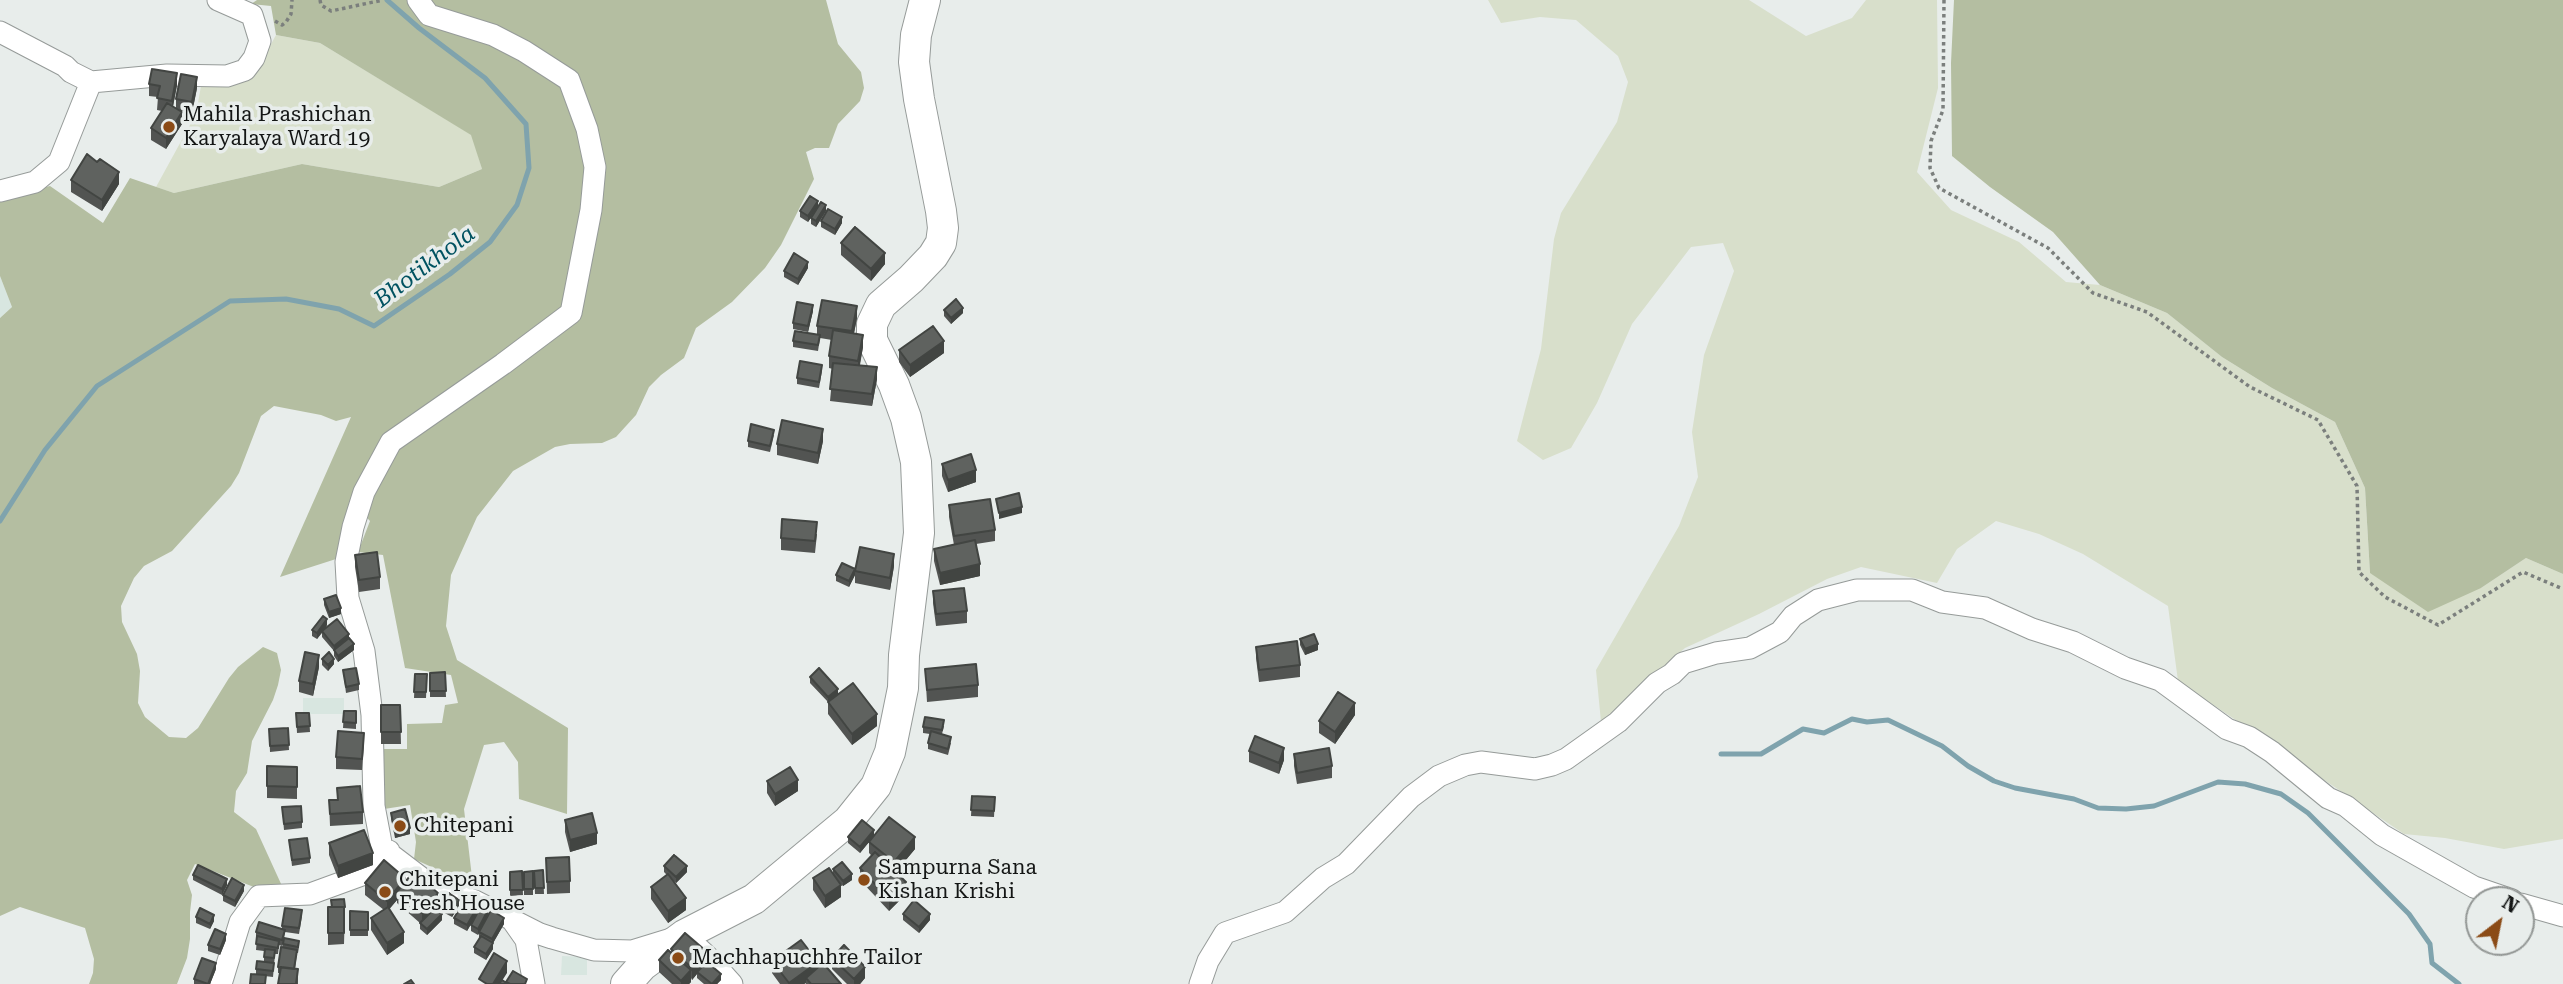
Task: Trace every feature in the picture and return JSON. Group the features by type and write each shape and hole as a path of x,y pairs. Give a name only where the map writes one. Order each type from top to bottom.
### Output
{"main road":[{"path":"626,984 642,966 684,935 754,899 848,821 876,786 890,752 903,688 904,654 919,533 916,463 906,418 894,385 872,340 872,324 881,305 933,256 941,243 941,211 914,62 916,35 925,0"}],"street":[{"path":"0,32 91,82 167,75 227,76 245,70 254,58 260,41 252,15 218,0"},
{"path":"418,0 429,15 493,35 569,79 587,130 595,167 591,210 571,313 503,365 391,442 364,492 353,527 346,562 348,598 364,651 372,715 374,806 382,848 432,886 475,901 540,934 594,950 632,951 684,935 732,984"},
{"path":"0,191 35,182 60,162 91,82"},
{"path":"1200,984 1208,961 1225,933 1285,912 1322,878 1346,864 1411,797 1439,776 1465,765 1481,762 1535,769 1552,765 1618,722 1657,683 1683,663 1716,653 1750,648 1780,632 1793,616 1818,600 1857,590 1912,590 1942,603 1985,608 2032,629 2073,642 2125,668 2160,680 2227,729 2249,737 2272,752 2328,798 2346,806 2382,835 2472,886"},
{"path":"221,984 240,922 259,896 310,894 331,887 373,871 389,851"},
{"path":"2535,908 2563,916"},
{"path":"510,919 526,940 534,984"}],"path":[{"path":"320,0 321,5 331,11 383,0"},
{"path":"1944,0 1943,110 1931,141 1930,168 1939,188 2048,248 2093,293 2147,312 2250,387 2318,421 2357,485 2359,572 2385,597 2438,625 2523,572 2563,589"}],"shaded area":[{"path":"0,276 12,307 0,318"},
{"path":"303,698 344,698 344,714 303,714"},
{"path":"562,956 587,957 587,975 561,975"}],"green space":[{"path":"257,0 826,0 838,44 861,72 864,88 860,101 838,124 829,148 815,148 806,152 814,179 781,245 765,268 732,302 696,328 684,358 649,387 636,415 616,437 602,443 555,447 513,471 477,517 451,575 446,626 457,660 568,728 567,814 519,799 518,762 504,742 484,745 464,809 473,886 414,859 416,842 410,805 384,809 378,749 407,749 407,724 442,723 445,705 458,703 451,675 405,668 383,555 358,552 370,521 352,502 336,559 280,577 351,417 336,421 321,415 274,406 261,416 239,473 231,486 172,551 144,566 134,578 121,606 122,622 137,654 140,671 138,703 145,717 169,737 186,738 198,728 229,678 263,647 277,653 281,670 278,685 252,741 247,773 236,791 234,812 256,829 282,886 259,889 195,864 187,880 192,895 190,939 187,958 177,984 89,984 94,959 85,928 20,907 0,916 0,318 12,307 0,276 0,198 50,186 103,223 130,178 174,193 302,164 439,187 482,169 471,135 320,43 276,35 271,6 251,4"},
{"path":"1488,0 1749,0 1806,36 1852,18 1866,0 1937,0 1938,88 1917,172 1951,210 2019,242 2066,282 2100,285 2167,313 2222,357 2335,422 2365,488 2370,573 2481,588 2526,558 2563,574 2563,839 2504,849 2445,838 2404,834 2178,681 2168,606 2083,554 2039,534 1996,521 1957,549 1937,583 1861,567 1827,579 1685,648 1601,722 1596,670 1679,526 1698,477 1692,432 1704,355 1734,271 1723,243 1691,247 1632,324 1597,403 1571,448 1543,460 1517,441 1541,349 1554,239 1561,213 1617,122 1628,82 1618,56 1576,20 1540,17 1501,23"},
{"path":"1954,0 2563,0 2563,574 2526,558 2481,588 2428,612 2370,573 2365,488 2335,422 2222,357 2167,313 2100,285 2053,232 1952,156 1951,63"},
{"path":"276,35 320,43 472,135 482,169 439,187 302,164 174,193 156,187 196,114 201,86 258,68"}],"building":[{"path":"152,69 177,73 172,101 157,98 160,86 149,84"},
{"path":"181,74 197,77 192,102 176,99"},
{"path":"167,103 182,112 166,138 151,128"},
{"path":"87,154 119,172 102,200 71,180"},
{"path":"810,196 818,201 808,216 800,211"},
{"path":"821,202 826,205 816,221 811,218"},
{"path":"828,209 842,217 835,229 821,221"},
{"path":"855,227 885,253 871,269 841,243"},
{"path":"794,253 808,262 798,279 784,271"},
{"path":"956,299 963,308 951,318 944,310"},
{"path":"822,300 857,306 852,331 817,326"},
{"path":"797,302 813,305 808,326 793,323"},
{"path":"933,326 944,341 910,365 899,350"},
{"path":"833,330 863,335 858,361 829,356"},
{"path":"795,331 820,335 818,345 793,341"},
{"path":"800,361 822,365 819,382 797,378"},
{"path":"833,363 877,367 872,394 830,389"},
{"path":"782,420 823,429 818,453 777,444"},
{"path":"751,424 774,430 770,446 748,441"},
{"path":"971,454 976,470 948,480 942,464"},
{"path":"1019,493 1022,507 999,513 996,499"},
{"path":"990,499 995,530 954,536 949,505"},
{"path":"782,519 817,522 815,541 781,538"},
{"path":"975,540 980,564 940,573 934,549"},
{"path":"860,547 894,554 890,578 855,571"},
{"path":"377,552 380,577 359,580 355,555"},
{"path":"842,563 855,569 849,581 836,575"},
{"path":"964,588 967,611 936,614 933,591"},
{"path":"336,595 341,608 329,612 324,599"},
{"path":"323,616 327,619 317,633 312,630"},
{"path":"337,619 349,634 334,646 322,631"},
{"path":"1314,634 1318,644 1305,649 1300,639"},
{"path":"349,638 354,644 338,656 334,650"},
{"path":"1297,641 1300,665 1259,670 1256,647"},
{"path":"305,652 319,655 313,684 299,681"},
{"path":"329,652 334,659 328,665 322,659"},
{"path":"976,664 978,685 927,690 925,669"},
{"path":"356,668 359,684 346,687 343,670"},
{"path":"819,668 838,689 828,697 810,677"},
{"path":"445,672 446,691 430,691 430,673"},
{"path":"415,674 427,674 426,692 414,692"},
{"path":"853,683 877,714 852,734 828,702"},
{"path":"1338,692 1355,703 1335,732 1319,721"},
{"path":"381,705 400,705 401,732 381,732"},
{"path":"344,711 356,711 356,723 343,722"},
{"path":"296,713 309,713 310,726 297,727"},
{"path":"925,717 944,720 942,730 923,727"},
{"path":"288,728 289,745 270,746 269,729"},
{"path":"338,731 364,733 362,759 336,757"},
{"path":"931,731 951,737 948,749 928,743"},
{"path":"1255,736 1284,748 1279,763 1249,751"},
{"path":"1329,748 1332,766 1297,773 1294,754"},
{"path":"267,766 297,767 297,787 267,786"},
{"path":"790,767 798,780 775,794 767,781"},
{"path":"360,786 363,812 330,814 329,800 338,800 337,788"},
{"path":"972,796 995,797 994,811 971,810"},
{"path":"301,806 302,822 284,824 282,807"},
{"name":"Chitepani","path":"405,809 410,828 395,832 391,813"},
{"path":"592,813 597,833 570,840 565,820"},
{"path":"889,817 915,837 894,862 869,842"},
{"path":"862,820 874,830 860,847 848,837"},
{"path":"364,830 373,853 338,866 329,843"},
{"path":"307,838 310,858 292,860 289,840"},
{"path":"875,852 906,882 889,899 860,868"},
{"path":"674,855 687,866 676,877 664,866"},
{"path":"569,857 570,881 547,882 546,858"},
{"path":"384,860 405,878 387,901 365,883"},
{"path":"842,862 852,874 843,881 833,869"},
{"path":"198,865 227,879 222,889 193,875"},
{"path":"829,868 841,885 825,896 813,878"},
{"path":"543,870 544,888 535,888 534,871"},
{"path":"522,871 523,890 510,890 510,872"},
{"path":"533,871 533,889 524,889 524,872"},
{"path":"413,872 438,893 422,913 397,892"},
{"path":"668,874 686,898 668,911 651,887"},
{"path":"232,878 244,885 235,901 223,895"},
{"path":"449,893 459,900 452,912 441,905"},
{"path":"466,898 478,906 467,925 454,918"},
{"path":"344,899 345,907 332,907 331,900"},
{"path":"914,900 930,914 919,927 903,914"},
{"path":"481,906 488,910 478,929 471,925"},
{"path":"328,907 344,907 344,933 328,933"},
{"path":"388,907 404,932 387,943 371,918"},
{"path":"200,908 214,915 210,924 196,917"},
{"path":"285,908 302,910 299,928 282,926"},
{"path":"435,908 442,914 427,929 420,923"},
{"path":"491,910 504,918 492,939 479,932"},
{"path":"350,911 368,912 368,930 350,930"},
{"path":"259,922 285,930 282,940 256,932"},
{"path":"215,929 226,934 220,949 208,945"},
{"path":"685,933 706,951 692,968 671,949"},
{"path":"257,936 279,941 278,948 256,944"},
{"path":"481,936 493,943 486,954 474,947"},
{"path":"284,938 299,941 298,947 283,944"},
{"path":"801,940 818,962 789,983 772,961"},
{"path":"844,945 865,967 854,979 832,958"},
{"path":"281,947 297,950 294,969 278,967"},
{"path":"265,949 275,950 274,958 264,957"},
{"path":"668,950 691,970 681,981 659,960"},
{"path":"494,953 507,961 493,984 487,984 479,979"},
{"path":"202,958 216,963 208,984 194,979"},
{"path":"257,961 274,963 273,971 256,969"},
{"path":"707,962 721,974 712,984 697,972"},
{"path":"823,963 841,984 811,984 806,978"},
{"path":"281,967 298,969 296,984 278,984"},
{"path":"513,971 527,979 525,984 506,982"},
{"path":"251,974 266,975 265,984 250,984"}],"waterway":[{"name":"Bhotikhola","path":"0,521 45,450 97,386 230,301 286,299 339,309 374,326 450,274 490,242 517,205 529,168 526,124 485,78 387,0"},
{"path":"1721,754 1761,754 1803,729 1824,733 1852,719 1867,722 1888,720 1942,746 1994,781 2015,788 2074,799 2098,808 2154,806 2218,782 2245,784 2281,794 2308,813 2409,914 2430,944 2432,963 2459,984"}],"place":[{"name":"Mahila Prashichan Karyalaya Ward 19","path":"169,127"},
{"name":"Chitepani","path":"400,826"},
{"name":"Sampurna Sana Kishan Krishi","path":"864,880"},
{"name":"Chitepani Fresh House","path":"385,892"},
{"name":"Machhapuchhre Tailor","path":"678,958"}]}
